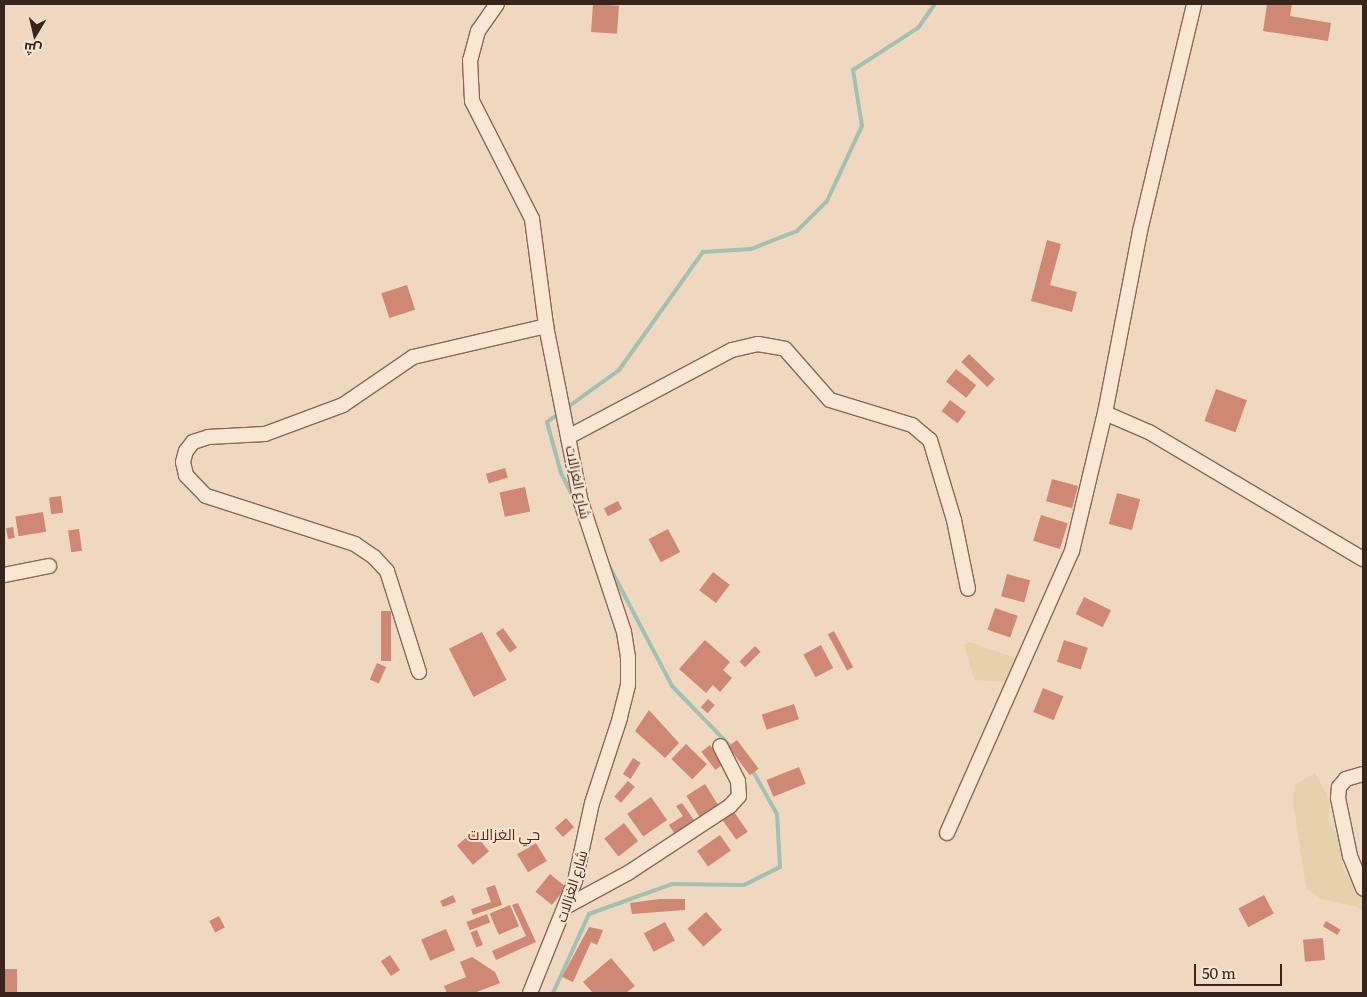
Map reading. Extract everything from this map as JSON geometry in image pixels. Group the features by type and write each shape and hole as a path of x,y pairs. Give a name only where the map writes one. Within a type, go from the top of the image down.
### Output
{"street":[{"name":"شارع الغزالات","path":"497,4 478,31 470,60 472,101 532,219 546,326 570,436 581,502 624,632 628,685 592,803 566,906 530,993"},
{"path":"947,833 1072,551 1105,412 1140,231 1194,4"},
{"path":"419,672 387,571 374,557 355,544 206,496 186,475 183,462 186,451 192,442 208,437 264,434 344,405 413,357 546,326"},
{"path":"570,436 732,350 758,344 785,348 830,400 912,425 930,440 954,520 968,589"},
{"path":"1105,412 1149,432 1363,559"},
{"path":"4,575 49,566"},
{"path":"566,906 628,873 730,806 739,796 738,781 720,746"},
{"path":"1363,774 1346,779 1339,787 1338,798 1350,856 1363,889"}],"shaded area":[{"path":"970,642 1019,659 1008,682 974,680 964,645"},
{"path":"1315,773 1331,802 1328,821 1342,842 1343,869 1363,897 1363,912 1355,906 1321,899 1306,888 1293,801 1295,785"}],"building":[{"path":"593,4 619,6 617,34 591,32"},
{"path":"1267,4 1292,4 1290,16 1331,23 1328,41 1263,31"},
{"path":"1047,240 1061,244 1050,285 1077,292 1072,312 1031,301"},
{"path":"407,285 415,310 389,318 381,293"},
{"path":"969,354 995,379 987,387 961,362"},
{"path":"956,369 976,385 966,398 946,381"},
{"path":"1216,389 1247,400 1235,432 1204,421"},
{"path":"950,400 966,412 958,423 942,411"},
{"path":"505,468 508,478 489,483 486,474"},
{"path":"1052,479 1078,486 1072,508 1046,501"},
{"path":"525,487 530,511 505,517 500,492"},
{"path":"1117,493 1140,499 1132,530 1109,524"},
{"path":"61,496 63,513 51,514 49,497"},
{"path":"618,501 622,509 608,516 604,508"},
{"path":"43,512 46,532 18,536 15,516"},
{"path":"1041,515 1068,523 1060,549 1033,541"},
{"path":"13,527 15,538 8,539 6,528"},
{"path":"79,529 82,551 71,552 68,531"},
{"path":"668,529 680,552 661,562 649,539"},
{"path":"713,572 730,585 716,603 699,590"},
{"path":"1007,574 1030,580 1024,602 1001,596"},
{"path":"1084,597 1111,610 1103,627 1076,614"},
{"path":"995,608 1018,616 1010,638 988,630"},
{"path":"381,611 391,611 391,661 381,661"},
{"path":"503,628 517,647 510,653 496,633"},
{"path":"834,631 853,667 847,670 828,634"},
{"path":"482,632 507,680 474,697 449,649"},
{"path":"705,640 730,662 723,670 732,678 720,692 713,685 706,693 679,669"},
{"path":"1064,640 1088,648 1081,670 1057,662"},
{"path":"821,645 833,668 816,677 803,654"},
{"path":"755,646 761,652 745,667 739,662"},
{"path":"377,663 386,667 379,684 370,679"},
{"path":"1043,688 1063,696 1054,720 1033,712"},
{"path":"708,699 715,705 708,713 701,707"},
{"path":"794,704 799,719 767,730 762,715"},
{"path":"649,710 679,743 665,758 635,731"},
{"path":"737,740 759,769 750,775 728,747"},
{"path":"686,744 707,764 692,779 671,759"},
{"path":"710,745 724,763 715,770 701,752"},
{"path":"633,758 641,763 631,779 623,774"},
{"path":"799,767 806,784 773,797 767,780"},
{"path":"628,781 635,787 621,803 614,797"},
{"path":"705,784 719,806 700,818 686,796"},
{"path":"651,797 667,820 643,837 627,814"},
{"path":"682,803 696,823 676,836 669,825 683,816 676,806"},
{"path":"734,812 748,832 736,840 723,820"},
{"path":"566,818 574,827 563,837 555,828"},
{"path":"624,823 638,841 618,857 604,838"},
{"path":"473,832 489,851 473,865 457,845"},
{"path":"720,835 731,851 708,867 697,851"},
{"path":"536,843 547,861 528,872 517,854"},
{"path":"550,874 566,887 552,905 536,892"},
{"path":"495,885 502,905 473,915 471,909 491,902 486,888"},
{"path":"453,895 456,902 443,907 440,901"},
{"path":"1264,895 1274,914 1248,927 1238,909"},
{"path":"659,899 685,899 685,910 632,914 630,903"},
{"path":"518,903 536,942 496,960 492,951 526,936 512,905"},
{"path":"510,905 519,926 499,935 490,914"},
{"path":"706,912 722,930 703,947 687,929"},
{"path":"487,914 490,922 470,930 466,922"},
{"path":"219,916 225,928 215,933 209,921"},
{"path":"1326,921 1341,930 1337,935 1323,926"},
{"path":"665,922 675,941 654,952 644,933"},
{"path":"589,927 603,930 597,945 591,942 573,982 562,977"},
{"path":"446,929 455,950 430,961 421,940"},
{"path":"477,930 483,945 477,947 471,933"},
{"path":"1323,938 1325,960 1305,962 1303,940"},
{"path":"390,955 400,970 391,976 381,961"},
{"path":"472,957 495,972 500,983 474,993 447,993 444,986 466,977 460,962"},
{"path":"611,958 635,986 626,993 593,993 583,982"},
{"path":"4,969 17,969 17,993 4,993"}],"waterway":[{"path":"565,409 619,370 703,252 751,249 797,231 827,201 862,126 853,70 918,28 935,4"},
{"path":"560,413 547,422 561,473 575,500"},
{"path":"608,564 672,686 733,749"},
{"path":"553,993 589,914 672,884 744,885 780,867 777,814 751,768"}],"district":[{"name":"حي الغزالات","path":"504,834"}]}
